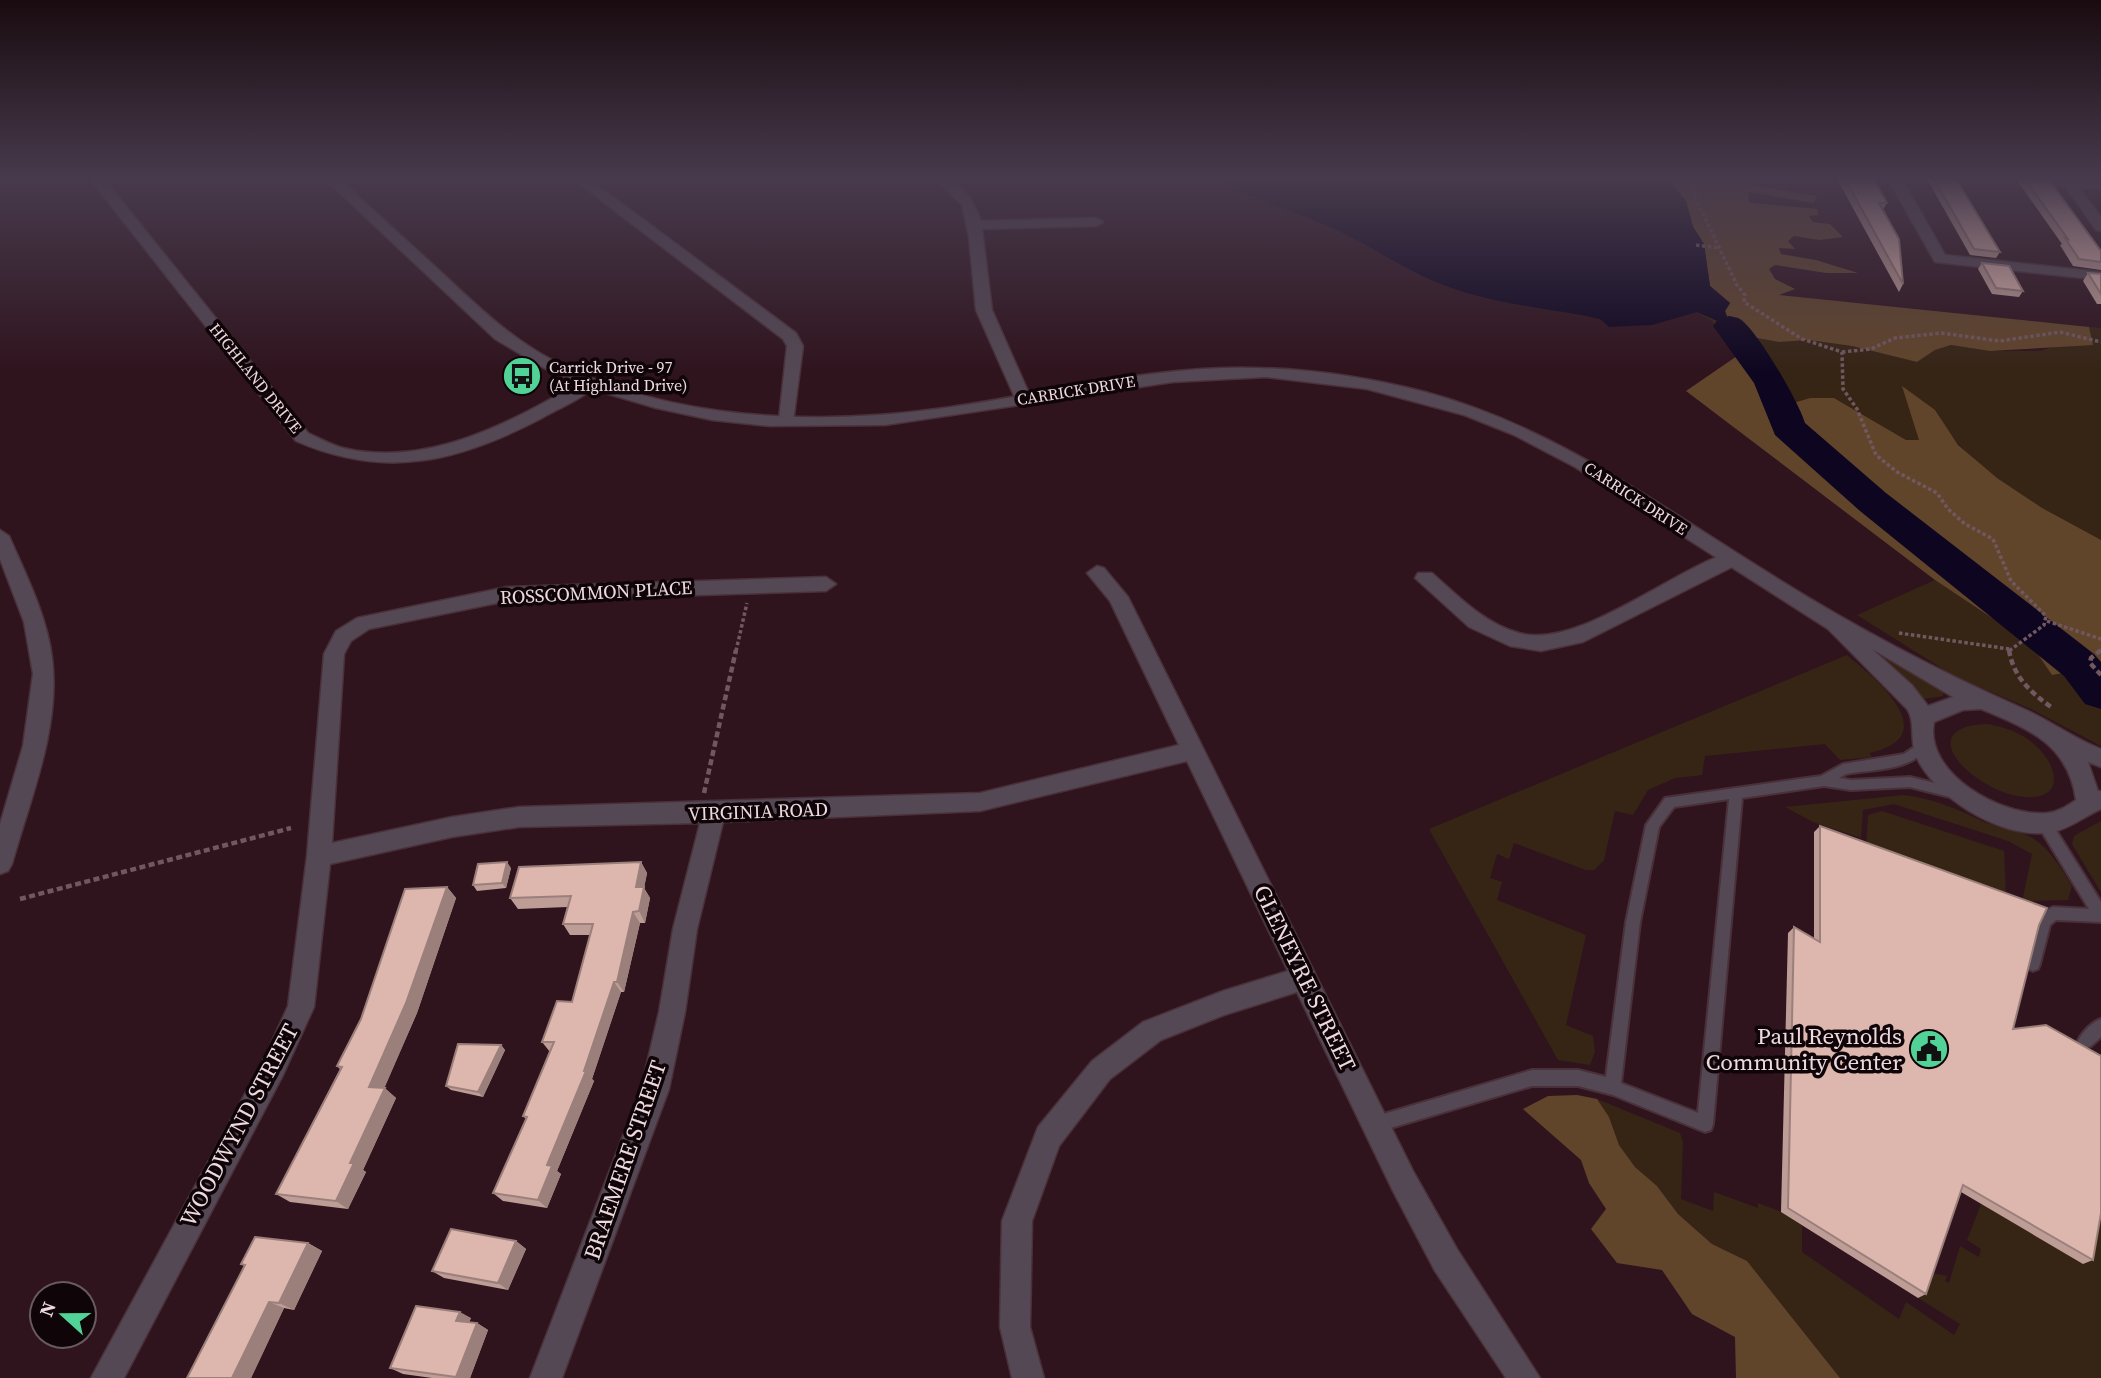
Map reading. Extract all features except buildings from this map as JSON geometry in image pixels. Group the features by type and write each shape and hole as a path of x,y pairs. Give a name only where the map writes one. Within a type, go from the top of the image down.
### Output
{"street":[{"name":"HIGHLAND DRIVE","path":"148,243 302,437 321,448 344,455 377,457 448,450 492,436 589,384"},
{"name":"CARRICK DRIVE","path":"401,243 501,336 529,355 589,384 690,410 787,419 849,420 936,414 1126,381 1225,371 1312,376 1388,388 1476,414 1555,448 1835,624 1864,634 1953,688 2019,715 2059,741 2101,758"},
{"path":"666,243 790,336 795,346 787,419"},
{"path":"977,243 982,302 1023,398"},
{"path":"1931,243 1940,259 2101,276"},
{"path":"0,536 33,626 43,672 36,729 0,864"},
{"path":"1425,578 1476,622 1517,641 1541,643 1576,638 1731,559"},
{"name":"GLENEYRE STREET","path":"1097,573 1118,597 1403,1181 1446,1260 1524,1378"},
{"name":"ROSSCOMMON PLACE","path":"319,856 334,654 342,636 363,623 507,594 826,584"},
{"name":"CARRICK DRIVE","path":"1835,624 1850,643 1897,680 1924,717"},
{"path":"1923,746 1921,732 1924,717 1961,702 1981,701"},
{"name":"CARRICK DRIVE","path":"1923,746 1935,766 1971,800 1994,812 2044,823 2075,816 2094,801 2078,762 2059,741"},
{"name":"VIRGINIA ROAD","path":"319,856 452,827 519,817 709,803 980,802 1019,795 1194,750"},
{"name":"BRAEMERE STREET","path":"546,1378 655,1089 672,1012 709,803"},
{"name":"WOODWYND STREET","path":"107,1378 274,1066 301,1007 319,856"},
{"path":"1028,1378 1014,1327 1017,1221 1048,1137 1101,1070 1152,1031 1223,1003 1304,978"}],"lane":[{"path":"1824,781 1843,769 1907,759 1923,746"},
{"path":"1613,1087 1633,922 1653,825 1670,802 1824,781 1851,785 1910,782 1971,800"},
{"path":"1377,1124 1532,1079 1578,1078 1613,1087 1705,1124 1737,793"},
{"path":"2044,823 2101,916"},
{"path":"2033,964 2044,922 2053,913 2101,916"},
{"path":"2086,1041 2101,1026"}],"path":[{"path":"1718,243 1737,285 1745,295 1744,302 1771,324 1802,342 1842,352 1871,349 1895,338 1941,333 2000,341 2060,332 2101,342"},
{"path":"1696,245 1720,248"},
{"path":"1842,352 1843,389 1857,409 1876,455 1915,484 1937,493 1956,516 1993,539 2011,581 2046,616 2047,621"},
{"path":"709,803 747,602"},
{"path":"2009,649 2047,621"},
{"path":"2047,621 2101,639"},
{"path":"1888,631 2009,649"},
{"path":"2009,649 2014,670 2020,679 2054,710"},
{"path":"2101,650 2091,658 2090,663 2101,675"},
{"path":"20,899 291,828"}],"shaded area":[{"path":"1363,243 1704,243 1710,286 1730,303 1725,311 1729,326 1697,312 1652,325 1609,327 1600,319 1468,293 1420,275"},
{"path":"1790,243 1795,249 1779,248 1781,254 1816,260 1858,273 1826,273 1775,265 1769,269 1775,279 1795,289 1779,295 2089,327 2093,345 1990,351 1951,345 1935,350 1917,362 1852,346 1809,340 1779,342 1735,334 1725,311 1730,303 1710,286 1704,244"},
{"path":"1697,312 1729,326 1736,334 1779,342 1809,340 1852,346 1917,362 1935,350 1951,345 1991,351 2040,351 2090,334 2089,327 2101,328 2101,540 2045,510 1992,474 1956,442 1935,410 1910,404 1920,440 1906,440 1834,398 1810,398 1783,406 1753,357 1737,356 1712,321"},
{"path":"1737,356 1753,357 1783,406 1810,398 1834,398 1906,440 1919,440 1902,386 1935,410 1958,445 1997,478 2042,508 2101,540 2101,666 2052,675 2031,644 1935,580 1686,391"},
{"path":"1935,580 2031,644 2052,674 2095,667 2101,672 2101,746 2031,709 1954,676 1857,615"},
{"path":"1865,644 1943,691 1943,696 1923,699 1912,683"},
{"path":"1847,655 1887,692 1904,721 1902,734 1891,745 1869,753 1872,757 1840,760 1825,744 1705,756 1702,775 1675,778 1648,790 1633,815 1615,811 1604,860 1594,870 1586,870 1514,843 1509,859 1497,854 1490,878 1502,882 1497,900 1586,935 1566,1025 1593,1036 1595,1052 1590,1065 1558,1060 1429,829"},
{"path":"1987,724 2019,734 2043,753 2053,771 2054,780 2047,793 2025,797 2006,793 1988,785 1958,760 1951,748 1952,736 1964,728"},
{"path":"1904,795 1944,805 2032,838 2052,856 2072,886 2068,900 2032,901 2027,909 2021,907 2032,854 2008,841 1894,804 1863,810 1861,838 1813,822 1785,807"},
{"path":"1882,811 2004,851 2006,896 1866,849 1868,815"},
{"path":"2101,821 2101,892 2072,844 2074,836"},
{"path":"1577,1095 1597,1099 1609,1117 1619,1145 1635,1167 1657,1186 1678,1214 1712,1244 1747,1261 1840,1378 1736,1378 1735,1337 1692,1314 1662,1270 1617,1263 1591,1229 1606,1209 1589,1183 1581,1160 1523,1109 1548,1096"},
{"path":"1597,1099 1680,1133 1683,1142 1681,1199 1713,1211 1714,1192 1758,1208 1758,1203 1781,1212 1802,1226 1802,1252 1899,1319 1906,1302 1954,1335 1960,1324 1918,1298 1927,1272 1947,1276 1945,1281 1949,1283 1960,1246 1979,1257 1981,1249 1967,1240 1981,1204 2098,1230 2101,1221 2101,1378 1840,1378 1747,1261 1712,1244 1678,1214 1657,1186 1635,1167 1619,1145 1609,1117"}],"waterway":[{"path":"1729,326 1770,382 1783,406 1788,427 1873,502 2079,665 2101,692"}],"place":[{"name":"Carrick Drive - 97 (At Highland Drive)","path":"522,376"},
{"name":"Paul Reynolds Community Center","path":"1929,1049"}]}
